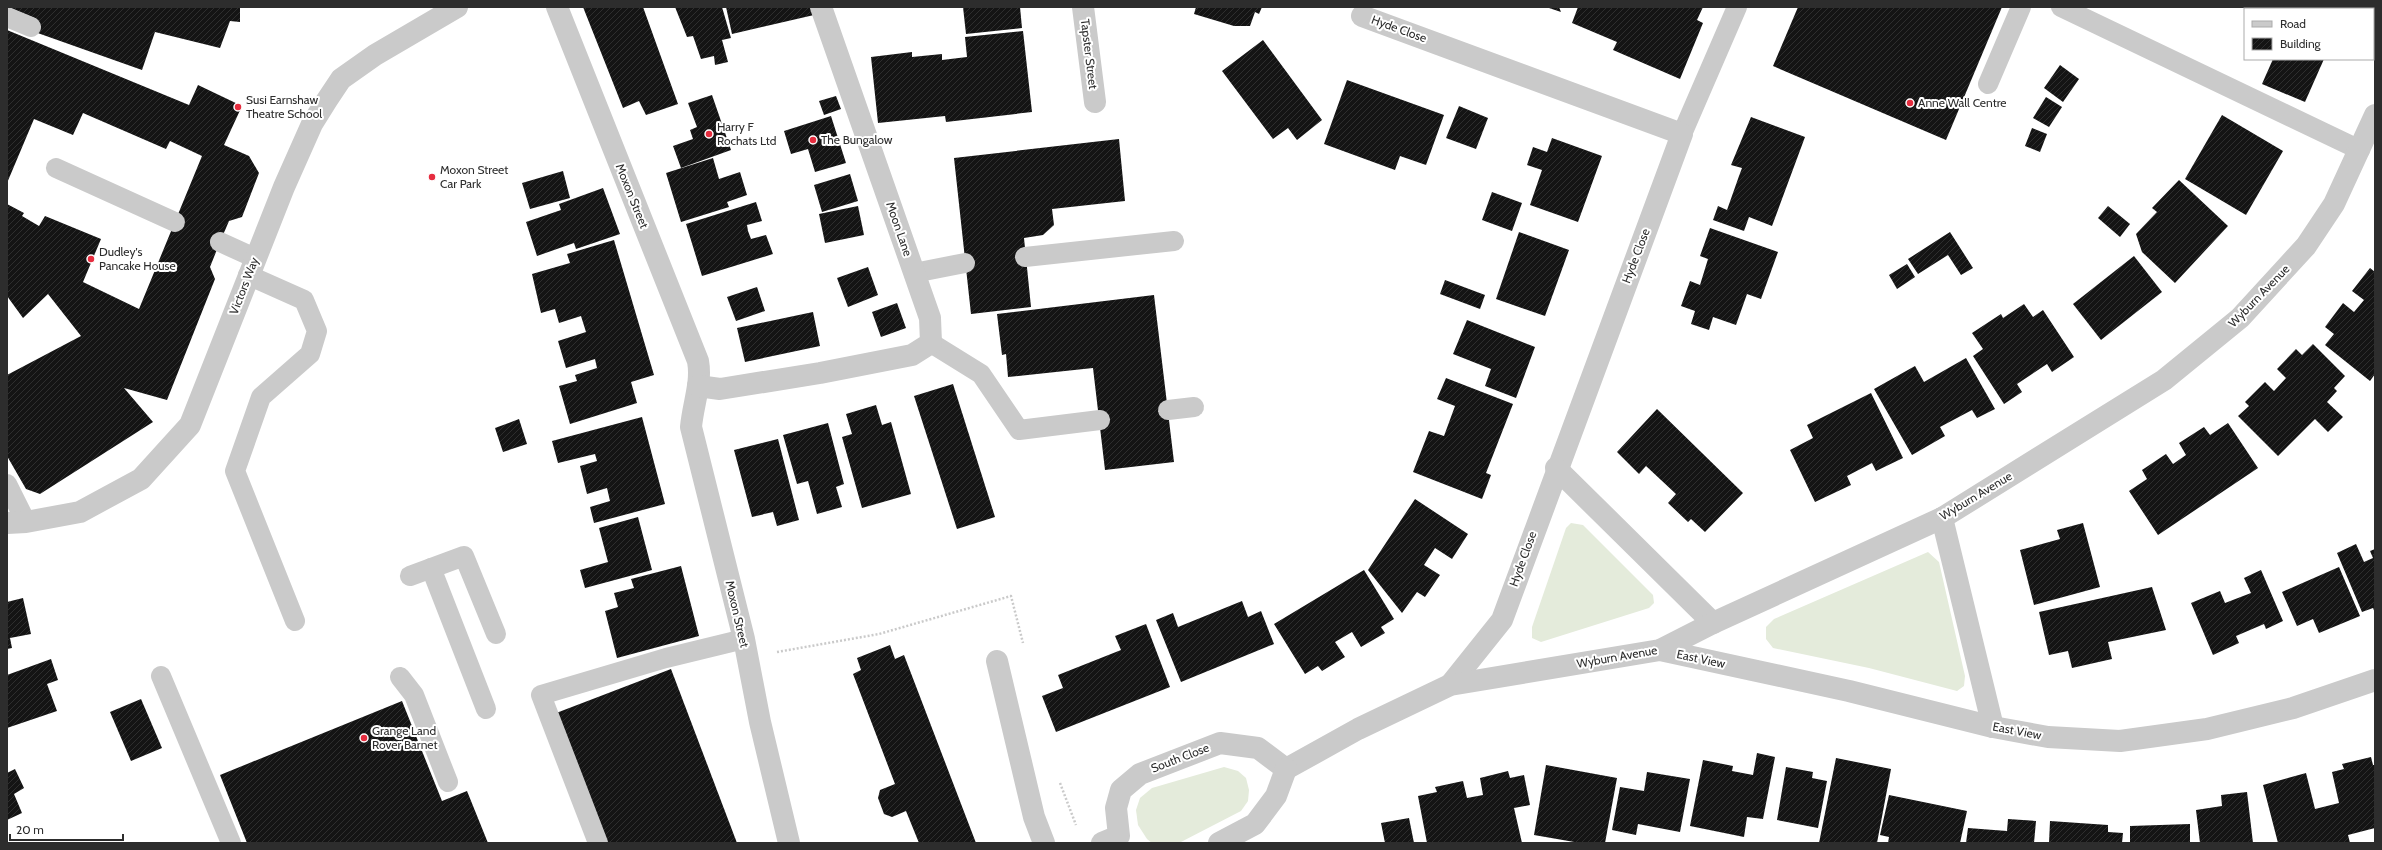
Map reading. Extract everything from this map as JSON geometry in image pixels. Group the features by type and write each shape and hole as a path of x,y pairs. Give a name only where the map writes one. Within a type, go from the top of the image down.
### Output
{"street":[{"name":"Victors Way","path":"17,522 80,512 141,480 190,425 252,266 312,124 341,79 375,55 457,7"},
{"name":"Moxon Street","path":"557,7 698,361 700,374 692,410 691,427 746,649 760,722 789,843"},
{"name":"Moon Lane","path":"821,7 930,318 931,343"},
{"name":"Tapster Street","path":"1084,7 1095,102"},
{"name":"Hyde Close","path":"1362,16 1682,134 1556,468 1502,620 1450,685"},
{"name":"Wyburn Avenue","path":"1450,685 1660,650 1713,623 1942,518 2164,380 2240,318 2306,246 2334,204 2360,150 2375,114"},
{"path":"698,386 720,389 820,374 912,355 931,343"},
{"path":"1556,468 1713,623"},
{"path":"1942,518 1993,727"},
{"name":"East View","path":"1660,650 1849,692 1993,727 2048,737 2120,741 2214,728 2293,708 2375,680"},
{"path":"996,661 1034,817 1044,843"},
{"path":"1218,843 1255,824 1276,796 1286,768 1358,729 1450,685"},
{"name":"South Close","path":"1115,841 1116,808 1121,790 1140,774 1220,743 1258,748 1286,768"}],"lane":[{"path":"1682,134 1737,7"},
{"path":"1988,84 2021,7"},
{"path":"2061,7 2360,150"},
{"path":"7,17 30,27"},
{"path":"56,168 175,222"},
{"path":"1026,257 1174,241"},
{"path":"220,242 252,266 304,300 317,331 310,354 261,397 235,471 295,621"},
{"path":"914,272 965,263"},
{"path":"931,343 981,374 1018,430 1100,420"},
{"path":"1168,410 1194,407"},
{"path":"7,484 17,522"},
{"path":"410,576 464,556 496,634"},
{"path":"430,568 486,709"},
{"path":"598,843 541,695 666,658 746,649"},
{"path":"161,676 231,843"},
{"path":"400,677 414,695 448,782"}],"path":[{"path":"746,649 879,634 1011,596 1024,649"},
{"path":"1058,777 1078,828"}],"green space":[{"path":"1571,523 1583,525 1653,595 1654,603 1649,608 1541,642 1532,638 1532,627 1566,528"},
{"path":"1928,552 1939,562 1965,676 1964,686 1957,691 1869,668 1773,648 1766,639 1766,627 1774,619"},
{"path":"1224,767 1238,771 1246,778 1249,790 1248,801 1241,811 1179,843 1152,843 1147,839 1138,825 1136,810 1140,798 1152,788"}],"building":[{"path":"7,7 240,7 240,22 230,21 220,48 155,32 142,70 32,31 37,19"},
{"path":"583,7 643,7 678,104 646,115 639,101 623,108"},
{"path":"675,7 722,7 731,38 722,40 728,62 715,65 714,56 701,59 693,36 687,37"},
{"path":"726,7 810,7 814,15 732,34"},
{"path":"963,7 1020,7 1022,28 966,34"},
{"path":"1196,7 1262,7 1259,14 1255,12 1250,26 1234,26 1194,14"},
{"path":"1546,7 1559,7 1561,12"},
{"path":"1578,7 1703,7 1697,20 1703,23 1680,79 1613,50 1617,42 1572,23"},
{"name":"Anne Wall Centre","path":"1798,7 2002,7 1946,140 1773,66"},
{"path":"2305,7 2308,8 2274,8"},
{"path":"7,30 189,105 198,85 242,106 224,145 249,156 259,173 242,217 229,221 220,242 210,267 215,279 167,400 124,388 153,422 40,494 26,489 7,456 7,375 81,336 48,294 23,318 7,296 7,204 24,213 22,216 39,226 45,216 101,239 83,282 139,309 202,156 170,141 166,149 83,113 73,135 34,119 7,183"},
{"path":"1023,31 1032,112 946,122 945,116 878,123 871,57 912,52 912,57 942,54 942,60 967,57 965,37"},
{"path":"1263,40 1322,120 1297,140 1288,128 1273,139 1222,71"},
{"path":"2273,60 2324,60 2305,102 2262,84"},
{"path":"2060,65 2079,79 2063,102 2044,88"},
{"path":"1347,80 1444,115 1426,165 1400,156 1395,170 1324,144"},
{"name":"Harry F Rochats Ltd","path":"712,95 731,150 681,168 673,146 693,139 690,130 697,127 688,103"},
{"path":"836,96 841,109 824,115 819,101"},
{"path":"2046,97 2062,107 2049,127 2033,118"},
{"path":"1459,106 1488,118 1476,149 1446,138"},
{"path":"2222,115 2283,151 2246,215 2185,179"},
{"name":"The Bungalow","path":"831,116 846,163 815,172 808,149 791,154 784,131"},
{"path":"1751,117 1805,137 1772,226 1749,217 1744,231 1713,220 1718,206 1727,210 1742,168 1731,165"},
{"path":"2032,128 2047,134 2040,152 2025,146"},
{"path":"1552,138 1602,156 1578,222 1530,205 1542,170 1527,165 1533,147 1547,152"},
{"path":"1119,139 1125,201 1052,209 1054,225 1043,235 1024,238 1031,307 971,314 954,158"},
{"path":"713,158 719,179 740,172 747,195 727,202 729,207 681,222 666,173"},
{"path":"563,171 570,198 530,209 522,183"},
{"path":"850,174 858,201 822,212 814,185"},
{"path":"2179,180 2228,226 2175,283 2142,252 2136,234 2157,212 2152,208"},
{"path":"603,188 620,234 576,249 574,243 537,256 526,222 561,210 559,204"},
{"path":"1492,192 1522,203 1512,231 1482,220"},
{"path":"756,202 762,221 747,225 748,231 751,239 766,235 773,254 702,276 686,224"},
{"path":"858,206 864,235 825,243 819,214"},
{"path":"2108,206 2130,224 2120,237 2098,218"},
{"path":"1710,228 1778,252 1761,299 1747,294 1736,325 1713,317 1709,330 1691,324 1695,311 1681,306 1690,281 1700,285 1708,259 1700,256"},
{"path":"1519,232 1569,250 1545,316 1496,299"},
{"path":"1950,232 1973,268 1961,275 1948,255 1918,274 1908,259"},
{"path":"614,240 654,375 631,382 637,403 570,424 559,386 577,381 575,375 597,368 595,359 566,368 558,341 586,332 581,316 559,323 555,309 541,313 532,274 570,263 567,254"},
{"path":"2134,256 2162,292 2101,340 2073,304"},
{"path":"1907,264 1915,277 1897,289 1889,275"},
{"path":"868,267 878,295 848,307 837,278"},
{"path":"2370,268 2375,272 2375,374 2370,381 2325,345 2334,334 2325,327 2343,303 2354,312 2364,300 2352,291"},
{"path":"1445,280 1485,295 1480,309 1440,294"},
{"path":"757,287 765,311 736,321 727,297"},
{"path":"1154,295 1174,462 1105,470 1093,368 1008,377 1006,354 1002,355 997,314"},
{"path":"897,303 906,328 881,337 872,312"},
{"path":"2024,304 2033,317 2043,310 2074,357 2052,372 2047,364 2017,384 2022,392 2004,404 1973,356 1983,349 1972,333 2001,314 2003,318"},
{"path":"813,312 820,346 745,362 737,328"},
{"path":"1467,320 1535,347 1516,398 1485,386 1491,369 1453,354"},
{"path":"2313,344 2345,376 2334,388 2337,391 2327,402 2343,417 2328,432 2315,419 2278,456 2238,416 2249,406 2245,402 2265,382 2274,391 2286,378 2277,369 2296,349 2302,355"},
{"path":"1966,358 1995,409 1977,418 1972,410 1940,427 1945,436 1912,455 1874,389 1915,366 1924,382"},
{"path":"1446,378 1513,404 1486,473 1491,475 1482,499 1413,472 1429,431 1444,436 1455,406 1437,399"},
{"path":"953,384 995,517 957,529 914,396"},
{"path":"1871,393 1903,458 1876,471 1872,463 1847,476 1851,485 1815,502 1790,450 1813,438 1807,425"},
{"path":"876,405 882,425 891,422 911,494 862,508 842,437 852,434 846,414"},
{"path":"1657,409 1743,493 1705,532 1691,519 1688,522 1668,503 1676,494 1646,466 1639,474 1617,452"},
{"path":"642,417 665,504 594,523 590,507 610,501 607,488 587,494 580,466 597,461 595,454 558,463 552,441"},
{"path":"519,419 527,444 503,452 495,428"},
{"path":"828,423 844,484 836,487 842,507 817,514 808,481 797,484 783,435"},
{"path":"2228,423 2258,468 2158,535 2129,491 2147,479 2142,470 2166,454 2173,464 2186,455 2179,443 2204,427 2210,435"},
{"path":"778,439 799,520 777,526 773,512 752,517 734,450"},
{"path":"1415,499 1468,534 1452,559 1435,548 1424,565 1440,575 1425,597 1417,592 1402,613 1368,570"},
{"path":"638,517 652,570 585,588 580,570 608,562 599,528"},
{"path":"2083,523 2100,587 2034,605 2020,550 2060,539 2057,530"},
{"path":"2356,544 2364,562 2373,558 2370,551 2375,549 2375,613 2373,608 2362,612 2337,553"},
{"path":"681,566 699,636 617,658 605,611 618,607 614,593 634,588 631,579"},
{"path":"2339,567 2360,616 2319,633 2313,619 2297,626 2282,592"},
{"path":"1364,570 1394,619 1381,627 1385,633 1361,647 1352,632 1335,642 1345,657 1322,671 1318,666 1305,674 1274,624"},
{"path":"2261,570 2283,621 2266,629 2264,624 2236,636 2239,643 2213,655 2191,603 2220,591 2225,603 2251,593 2244,578"},
{"path":"2152,587 2166,630 2108,642 2112,659 2072,668 2068,651 2049,655 2039,612"},
{"path":"23,598 31,634 10,638 12,648 7,649 7,602"},
{"path":"1242,601 1248,617 1261,611 1274,644 1181,682 1156,620 1173,613 1178,627"},
{"path":"1146,624 1170,687 1056,732 1042,696 1063,688 1058,675 1121,650 1115,636"},
{"path":"890,645 895,659 904,655 976,843 919,843 906,811 892,817 884,814 878,798 880,790 895,784 853,674 861,670 857,658"},
{"path":"51,659 58,680 47,684 57,711 7,728 7,675"},
{"path":"671,669 737,843 601,843 551,715"},
{"path":"141,699 162,748 131,761 110,712"},
{"name":"Grange Land Rover Barnet","path":"402,701 442,801 467,791 488,843 247,843 220,775"},
{"path":"1757,753 1775,757 1763,819 1747,817 1744,837 1690,826 1703,760 1733,766 1732,771 1753,775"},
{"path":"2371,757 2373,765 2375,765 2375,828 2348,835 2350,843 2278,843 2263,785 2306,773 2315,809 2339,803 2332,772 2344,769 2342,764"},
{"path":"1836,758 1891,769 1877,843 1819,843"},
{"path":"1546,765 1617,778 1605,843 1580,843 1534,835"},
{"path":"1786,767 1813,772 1812,778 1827,781 1818,828 1777,820"},
{"path":"15,769 24,788 14,794 22,813 7,820 7,773"},
{"path":"1508,771 1510,778 1524,775 1530,805 1514,808 1522,843 1427,843 1418,796 1437,792 1435,787 1463,781 1467,798 1483,795 1480,778"},
{"path":"1647,772 1690,779 1680,832 1638,824 1636,835 1612,830 1620,787 1644,791"},
{"path":"2247,792 2253,843 2200,843 2196,810 2222,806 2221,795"},
{"path":"1889,795 1967,811 1960,843 1888,843 1889,837 1880,835"},
{"path":"1409,818 1414,843 1385,843 1381,823"},
{"path":"2008,819 2036,821 2034,843 1966,843 1968,828 2007,831"},
{"path":"2050,821 2108,825 2108,832 2123,833 2122,843 2049,843"},
{"path":"2190,824 2190,843 2130,843 2130,826"}],"place":[{"name":"Anne Wall Centre","path":"1910,103"},
{"name":"Susi Earnshaw Theatre School","path":"238,107"},
{"name":"Harry F Rochats Ltd","path":"709,134"},
{"name":"The Bungalow","path":"813,140"},
{"name":"Moxon Street Car Park","path":"432,177"},
{"name":"Dudley's Pancake House","path":"91,259"},
{"name":"Grange Land Rover Barnet","path":"364,738"}]}
